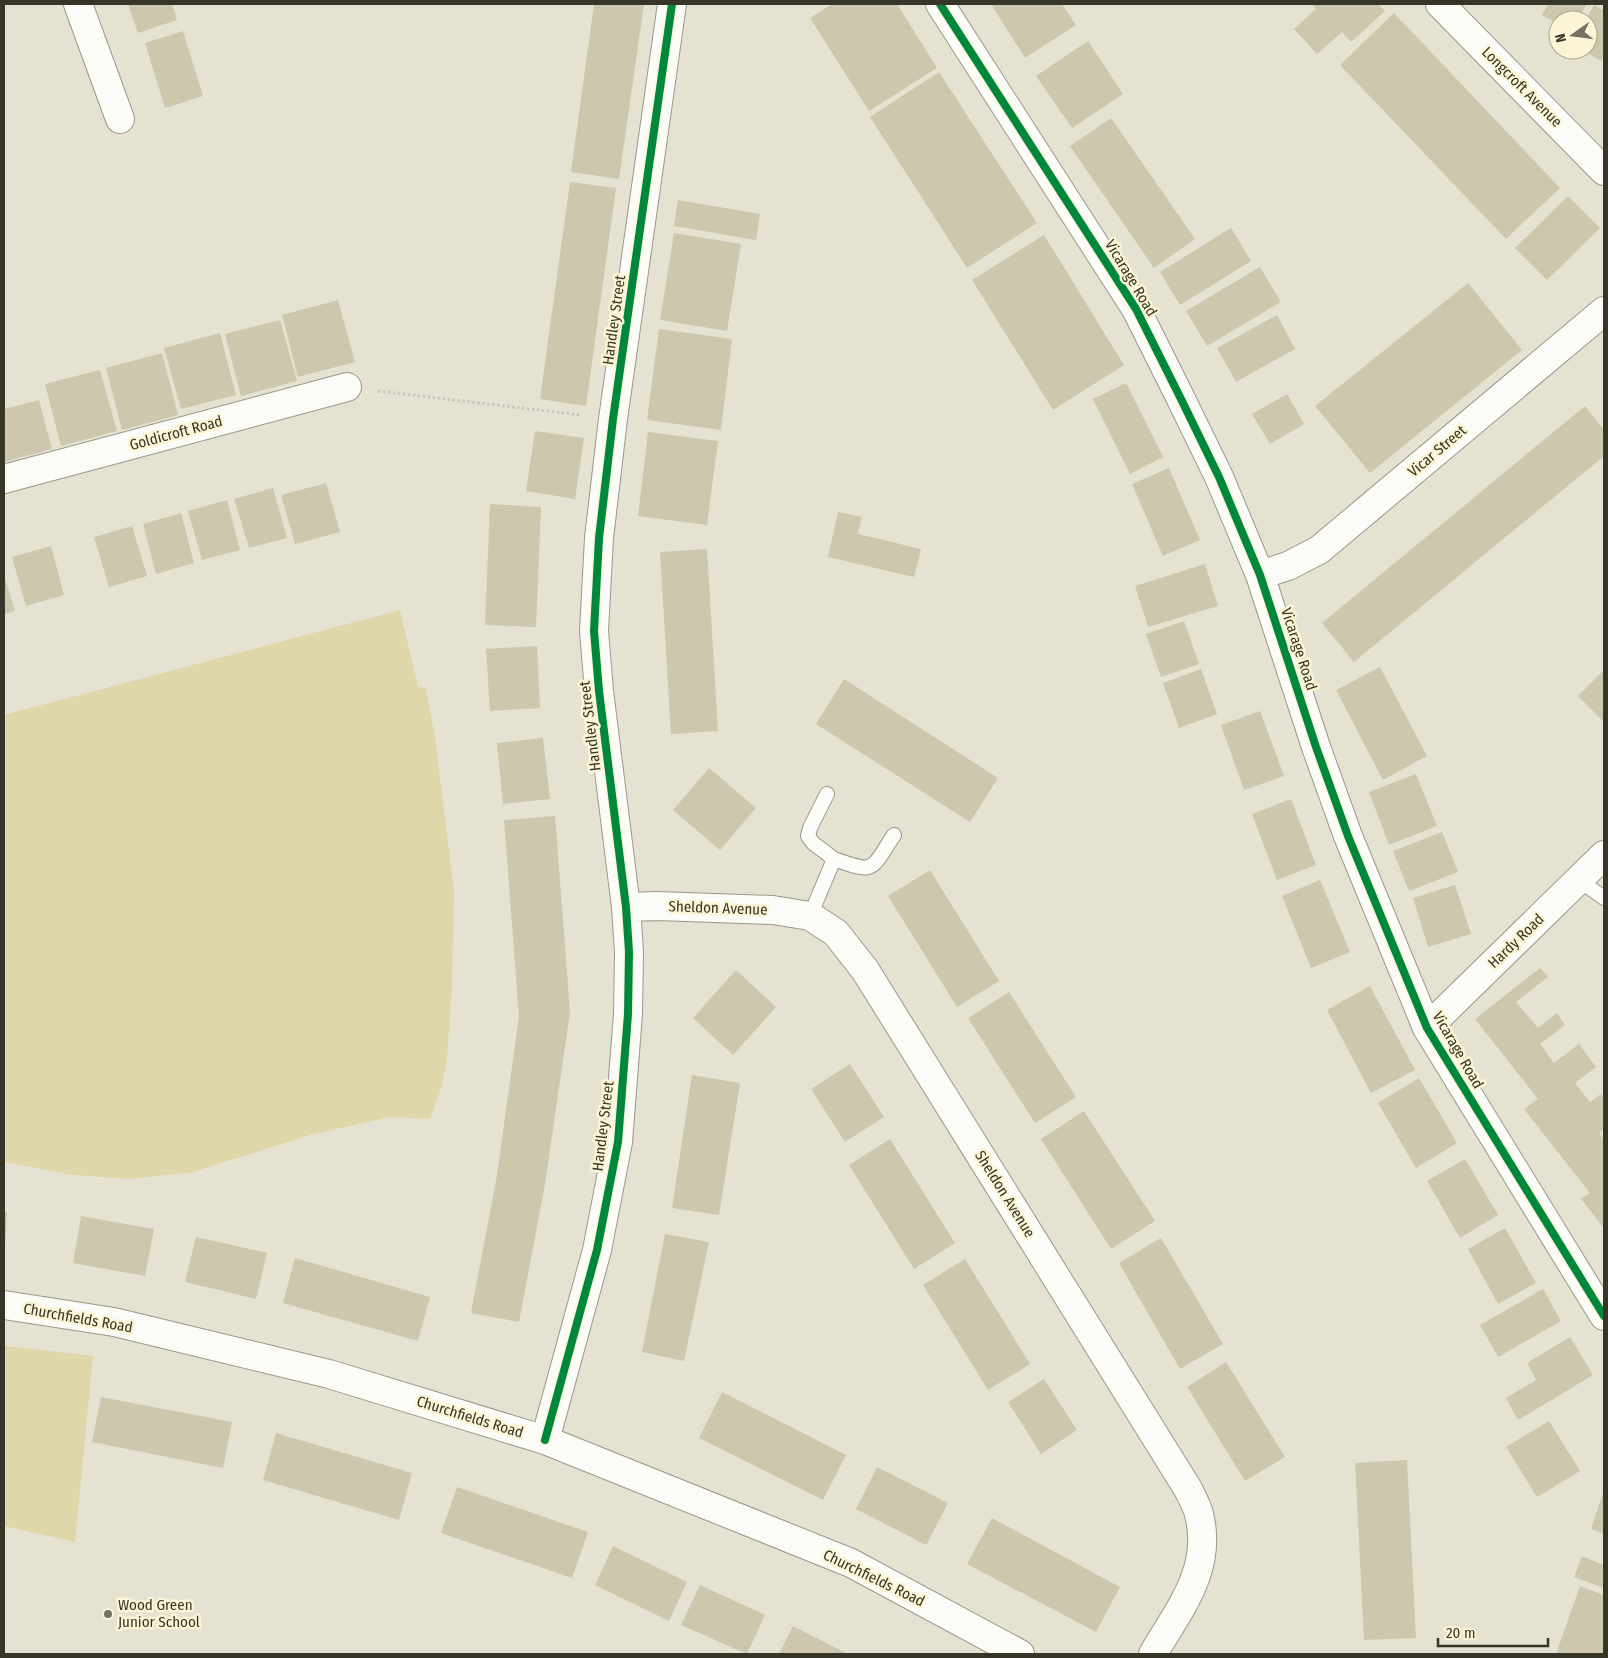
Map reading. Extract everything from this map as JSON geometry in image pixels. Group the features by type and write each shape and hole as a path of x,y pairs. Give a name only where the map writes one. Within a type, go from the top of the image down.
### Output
{"street":[{"path":"78,4 120,120"},
{"name":"Handley Street","path":"545,1440 597,1250 618,1142 628,1014 629,952 626,907 599,691 594,631 599,538 613,419 672,4"},
{"name":"Vicarage Road","path":"940,4 1136,310 1219,477 1260,575 1316,747 1348,836 1427,1028 1604,1316"},
{"name":"Longcroft Avenue","path":"1440,4 1604,171"},
{"name":"Vicar Street","path":"1260,575 1288,566 1319,550 1604,311"},
{"name":"Goldicroft Road","path":"4,479 348,387"},
{"name":"Hardy Road","path":"1427,1028 1604,855"},
{"name":"Sheldon Avenue","path":"626,907 657,906 774,910 810,916 836,933 865,970 1188,1489 1199,1513 1203,1538 1201,1564 1192,1588 1153,1654"},
{"name":"Churchfields Road","path":"4,1305 114,1322 329,1374 545,1440 851,1564 1020,1654"}],"lane":[{"path":"827,794 808,836 813,843 834,859 859,868 874,866 894,835"},
{"path":"810,916 834,859"},
{"path":"1579,880 1604,898"}],"path":[{"path":"348,387 613,419"}],"shaded area":[{"path":"400,610 418,687 426,688 435,737 454,892 452,985 447,1059 441,1089 430,1119 390,1117 310,1135 193,1172 130,1179 74,1175 4,1162 4,715"},
{"path":"4,1346 93,1356 75,1542 4,1526"}],"building":[{"path":"128,4 172,4 177,20 138,33"},
{"path":"594,4 644,4 619,179 571,172"},
{"path":"832,4 897,4 937,68 869,111 810,18"},
{"path":"991,4 1062,4 1076,25 1025,58"},
{"path":"1311,4 1378,4 1385,11 1351,42 1342,32 1317,54 1294,29 1316,9"},
{"path":"1548,4 1587,4 1583,10 1548,10 1548,18 1542,15"},
{"path":"1594,5 1604,11 1604,55 1601,61 1598,59 1598,10 1591,10"},
{"path":"1394,13 1560,188 1506,239 1340,65"},
{"path":"183,31 203,96 165,108 145,43"},
{"path":"1088,41 1123,94 1072,128 1036,76"},
{"path":"939,72 1037,223 967,268 870,117"},
{"path":"1111,118 1195,239 1154,268 1070,146"},
{"path":"570,182 616,188 586,406 540,399"},
{"path":"1568,196 1600,228 1547,280 1515,248"},
{"path":"678,200 760,214 756,240 674,226"},
{"path":"1231,228 1251,261 1180,305 1160,272"},
{"path":"674,233 741,244 727,331 660,320"},
{"path":"1044,235 1124,365 1053,410 972,280"},
{"path":"1260,267 1281,302 1207,346 1186,311"},
{"path":"1468,283 1522,350 1370,473 1315,406"},
{"path":"338,300 355,362 298,377 282,315"},
{"path":"1277,315 1295,349 1236,382 1217,348"},
{"path":"280,320 297,381 241,396 225,334"},
{"path":"659,329 732,339 721,430 647,420"},
{"path":"220,333 236,395 181,409 164,348"},
{"path":"162,353 178,415 122,430 106,368"},
{"path":"100,370 117,431 61,446 45,384"},
{"path":"1126,383 1163,457 1130,474 1093,399"},
{"path":"1287,394 1304,424 1270,444 1252,414"},
{"path":"39,400 52,449 4,462 4,409"},
{"path":"1585,406 1604,430 1604,456 1354,662 1322,623"},
{"path":"535,431 584,438 575,499 526,491"},
{"path":"648,432 718,441 707,525 638,516"},
{"path":"1169,468 1200,540 1163,556 1132,484"},
{"path":"326,483 340,532 295,544 281,495"},
{"path":"273,488 287,538 249,548 234,499"},
{"path":"227,500 240,550 202,560 188,511"},
{"path":"490,504 541,507 536,627 485,625"},
{"path":"838,512 862,517 858,534 921,549 914,577 828,557"},
{"path":"181,513 194,563 156,574 143,524"},
{"path":"132,526 147,576 109,587 94,537"},
{"path":"51,546 64,595 26,606 12,557"},
{"path":"707,549 718,731 671,734 660,552"},
{"path":"1205,564 1218,606 1148,627 1135,586"},
{"path":"4,575 15,611 4,614"},
{"path":"1184,621 1199,664 1161,677 1146,634"},
{"path":"537,646 540,708 490,711 486,649"},
{"path":"1380,667 1427,756 1383,780 1336,690"},
{"path":"1201,669 1217,714 1179,728 1163,683"},
{"path":"1604,670 1604,722 1578,696"},
{"path":"844,679 998,778 970,822 816,724"},
{"path":"1260,711 1284,776 1244,790 1221,725"},
{"path":"543,738 550,799 503,804 497,743"},
{"path":"709,768 756,808 720,850 673,810"},
{"path":"1416,774 1437,826 1389,845 1369,792"},
{"path":"1291,799 1316,865 1277,880 1252,814"},
{"path":"555,816 570,1012 545,1184 519,1322 471,1313 497,1175 519,1016 504,820"},
{"path":"1442,832 1458,872 1409,891 1393,851"},
{"path":"930,870 999,981 957,1007 888,896"},
{"path":"1320,880 1350,952 1311,968 1282,896"},
{"path":"1455,885 1471,934 1428,947 1413,898"},
{"path":"1540,968 1548,977 1516,1002 1538,1028 1557,1013 1565,1025 1540,1044 1554,1063 1579,1044 1596,1067 1575,1083 1590,1102 1601,1094 1604,1098 1604,1129 1599,1133 1604,1140 1604,1228 1581,1199 1590,1193 1524,1109 1538,1099 1475,1019"},
{"path":"736,970 776,1007 733,1055 693,1018"},
{"path":"1370,986 1415,1070 1371,1093 1327,1010"},
{"path":"1009,992 1076,1097 1035,1123 968,1018"},
{"path":"850,1064 884,1117 845,1142 811,1089"},
{"path":"692,1075 740,1083 719,1215 672,1208"},
{"path":"1419,1078 1457,1143 1416,1168 1378,1103"},
{"path":"1084,1111 1155,1221 1111,1249 1041,1139"},
{"path":"890,1139 955,1243 914,1269 849,1165"},
{"path":"1465,1159 1498,1215 1460,1238 1427,1181"},
{"path":"4,1212 7,1212 5,1246 4,1246"},
{"path":"81,1216 154,1229 145,1276 73,1263"},
{"path":"1505,1228 1536,1283 1498,1304 1468,1249"},
{"path":"665,1234 709,1242 684,1361 642,1352"},
{"path":"196,1237 267,1253 256,1299 185,1282"},
{"path":"1161,1238 1223,1344 1180,1369 1119,1263"},
{"path":"295,1258 430,1297 418,1341 283,1303"},
{"path":"965,1259 1030,1364 988,1390 923,1285"},
{"path":"1543,1289 1561,1321 1498,1357 1480,1325"},
{"path":"1570,1337 1593,1375 1518,1420 1506,1398 1536,1380 1527,1363"},
{"path":"1226,1362 1285,1457 1245,1481 1187,1387"},
{"path":"1044,1379 1077,1430 1041,1454 1008,1402"},
{"path":"722,1392 846,1455 823,1500 699,1438"},
{"path":"101,1397 232,1422 223,1468 92,1442"},
{"path":"1549,1421 1580,1471 1537,1497 1506,1447"},
{"path":"276,1433 412,1473 399,1520 263,1480"},
{"path":"1407,1460 1416,1638 1364,1640 1355,1463"},
{"path":"877,1467 948,1503 926,1545 856,1509"},
{"path":"457,1487 588,1532 572,1578 441,1533"},
{"path":"1604,1490 1604,1534 1591,1529"},
{"path":"992,1518 1120,1587 1096,1632 967,1564"},
{"path":"613,1546 687,1582 669,1621 595,1585"},
{"path":"1582,1556 1604,1565 1604,1588 1574,1577"},
{"path":"700,1585 765,1615 747,1654 681,1625"},
{"path":"1580,1586 1604,1595 1604,1649 1602,1654 1556,1654"},
{"path":"793,1626 848,1654 779,1654"}],"cycle path":[{"path":"545,1440 597,1250 618,1142 628,1014 629,952 626,907 599,691 594,631 599,538 613,419 672,4"},
{"path":"940,4 1136,309 1219,477 1260,575 1316,747 1348,836 1427,1028 1604,1316"}],"place":[{"name":"Wood Green Junior School","path":"108,1614"}]}
